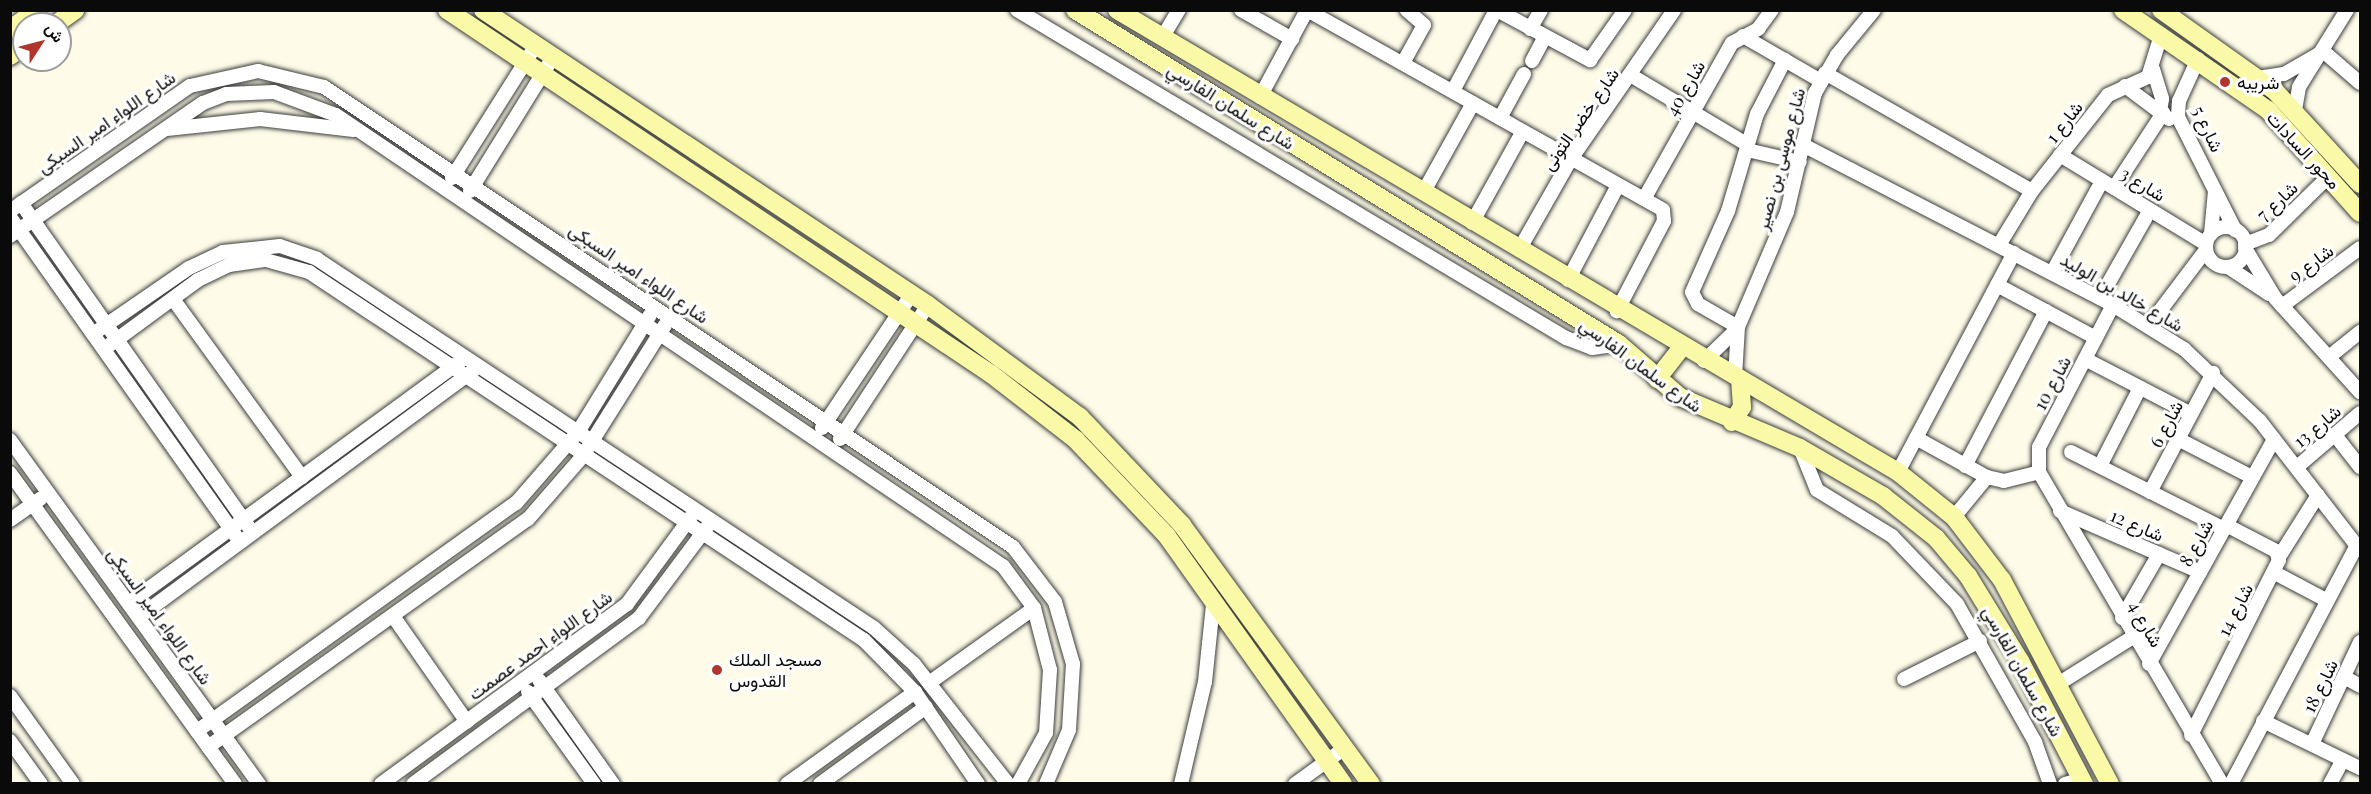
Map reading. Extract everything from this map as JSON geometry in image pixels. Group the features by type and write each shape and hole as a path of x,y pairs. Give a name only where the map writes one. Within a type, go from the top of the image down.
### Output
{"street":[{"path":"10,29 37,10"},
{"path":"447,10 915,324 1076,440 1167,536 1340,782 1359,767"},
{"path":"483,10 928,305 1038,383 1119,454 1182,525 1371,783"},
{"path":"1017,10 1566,338 1592,348 1619,344"},
{"name":"شارع سلمان الفارسي","path":"1075,10 1619,344 1657,380 1732,422 1800,448 1883,496 1936,538 1996,617 2077,782"},
{"name":"شارع سلمان الفارسي","path":"1117,10 1681,348 1898,472 1953,517 2002,580 2110,783"},
{"path":"1162,38 1179,10"},
{"path":"1241,10 1292,39"},
{"path":"1260,97 1307,10 1644,199 1665,217 1617,310"},
{"path":"1453,91 1497,10 1545,37 1595,59 1625,10"},
{"path":"1530,29 1541,10"},
{"name":"شارع خضر التونى","path":"1519,250 1571,159 1632,76 1674,10"},
{"name":"شارع 40","path":"1644,199 1732,43 1758,29 1772,10"},
{"name":"شارع موسى بن نصير","path":"1704,361 1738,327 1781,229 1823,77 1874,10"},
{"name":"محور السادات","path":"2123,10 2268,110 2361,213"},
{"path":"2295,110 2299,87 2324,51 2347,10"},
{"path":"1403,63 1424,29 1412,12"},
{"name":"محور السادات","path":"2171,13 2258,78 2295,110 2361,184"},
{"path":"2161,35 2153,69 2162,108"},
{"path":"1743,36 2032,191"},
{"path":"1532,61 1545,37"},
{"path":"445,188 536,45"},
{"path":"2258,78 2283,74 2324,51"},
{"path":"2324,51 2361,83"},
{"path":"464,201 553,57"},
{"path":"1738,327 1698,304 1692,292 1728,211 1764,95 1785,60"},
{"name":"شارع 5","path":"2198,60 2178,109 2190,140 2214,180 2235,230"},
{"name":"شارع 1","path":"1999,245 2032,191 2108,95 2141,81 2153,69"},
{"name":"شارع اللواء امير السبكى","path":"16,207 171,97 234,72 281,73 324,87 655,305 1013,547 1055,602 1070,642 1075,686 1069,730 1046,783"},
{"path":"1500,118 1524,74"},
{"path":"1632,76 1748,147 1800,162"},
{"path":"2052,273 2108,184 2162,108 2189,79"},
{"path":"2125,86 2162,108 2190,140"},
{"name":"شارع اللواء امير السبكى","path":"15,232 203,103 250,91 298,98 358,131 445,188 983,548 1034,608 1048,659 1050,712 1040,749 1018,783"},
{"path":"1423,193 1473,103"},
{"path":"162,129 260,119 358,131"},
{"path":"1472,223 1523,131"},
{"name":"شارع خالد بن الوليد","path":"1803,145 2150,324 2213,373 2274,439 2359,548"},
{"name":"شارع 3","path":"2060,155 2208,243"},
{"name":"شارع 7","path":"2245,246 2269,235 2329,176"},
{"name":"شارع 5","path":"2208,243 2214,180"},
{"path":"1568,280 1617,185"},
{"path":"16,207 33,220 253,532"},
{"path":"2100,298 2150,210"},
{"path":"10,217 15,232 104,349 240,542"},
{"path":"2150,324 2208,243 2235,230 2279,302 2361,392"},
{"path":"2208,243 2212,262 2228,267 2279,302"},
{"path":"93,334 206,258 242,247 280,246 317,259 460,362 467,375 582,457 864,640 915,692 978,783"},
{"path":"2228,267 2238,262 2245,246"},
{"name":"شارع 9","path":"2279,302 2361,248"},
{"path":"1898,472 2014,253"},
{"path":"104,349 173,299 229,265 288,263 460,362 479,366 874,627 929,683 1008,783"},
{"path":"1997,285 2096,338"},
{"path":"816,437 911,295"},
{"path":"173,299 302,477"},
{"path":"197,731 486,527 534,486 578,432 655,305"},
{"path":"834,448 928,305"},
{"name":"شارع 10","path":"2041,477 2039,447 2114,305"},
{"path":"1965,466 2046,311"},
{"path":"208,747 528,519 582,457 671,316"},
{"name":"شارع موسى بن نصير","path":"1738,327 1738,379"},
{"path":"2329,357 2361,332"},
{"path":"1657,380 1681,348"},
{"path":"2085,359 2191,414"},
{"path":"129,603 460,362"},
{"path":"139,617 479,366"},
{"name":"شارع 6","path":"2150,492 2213,373"},
{"path":"1732,422 1743,398 1738,379"},
{"path":"2100,466 2140,388"},
{"name":"شارع 13","path":"2297,467 2361,413"},
{"path":"2335,435 2361,467"},
{"path":"1916,438 1987,477 2013,480 2041,477"},
{"path":"2178,439 2252,477"},
{"name":"شارع 8","path":"2149,664 2274,439"},
{"name":"شارع اللواء امير السبكى","path":"10,440 259,783"},
{"path":"1800,448 1817,490 1901,544 1957,604 1980,641 2035,742 2050,783"},
{"path":"2071,452 2279,556"},
{"name":"شارع اللواء امير السبكى","path":"10,473 15,488 33,504 235,783"},
{"path":"15,488 35,474"},
{"path":"1953,517 1987,477"},
{"name":"شارع 4","path":"2041,477 2133,637 2222,783"},
{"path":"10,520 49,493"},
{"name":"شارع 14","path":"2191,735 2275,573 2279,556 2318,495"},
{"name":"شارع اللواء احمد عصمت","path":"381,783 535,674 627,604 696,511"},
{"name":"شارع 12","path":"2060,512 2200,572"},
{"name":"شارع اللواء احمد عصمت","path":"416,782 433,778 532,697 639,618 711,521"},
{"path":"2231,783 2326,600 2359,548"},
{"path":"2122,618 2159,554"},
{"path":"2275,573 2326,600"},
{"path":"1181,783 1205,682 1213,604"},
{"path":"929,683 1034,608"},
{"path":"393,616 466,722"},
{"path":"2058,684 2133,637"},
{"path":"1904,679 1980,641"},
{"name":"شارع 18","path":"2312,744 2361,642"},
{"path":"535,674 613,783"},
{"path":"2344,677 2361,686"},
{"path":"522,682 594,783"},
{"path":"787,783 915,692"},
{"path":"10,696 73,783"},
{"path":"820,783 926,707"},
{"path":"2263,721 2361,768"},
{"path":"10,741 41,783"},
{"path":"1295,783 1345,748"},
{"path":"418,757 433,778"},
{"path":"2330,783 2343,760"},
{"path":"406,765 416,782"}],"place":[{"name":"شريبه","path":"2225,82"},
{"name":"مسجد الملك القدوس","path":"717,670"}]}
